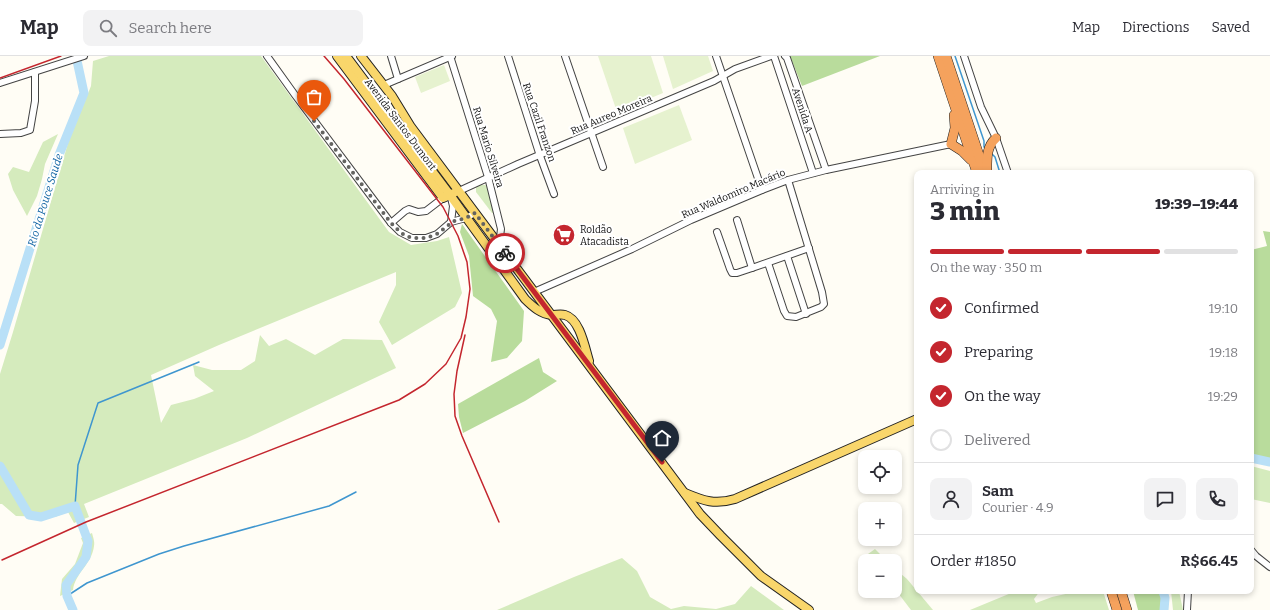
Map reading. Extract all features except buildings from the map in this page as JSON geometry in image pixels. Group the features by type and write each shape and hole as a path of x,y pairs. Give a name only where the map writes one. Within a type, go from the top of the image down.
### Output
{"highway":[{"path":"938,56 976,170"},
{"path":"946,56 985,170"},
{"path":"953,103 955,128 951,144 962,151 973,162"},
{"path":"986,170 988,150 996,138"},
{"path":"1112,594 1117,610"},
{"path":"1122,594 1127,610"}],"main road":[{"name":"Avenida Santos Dumont","path":"337,56 447,197"},
{"name":"Avenida Santos Dumont","path":"346,56 447,197"},
{"name":"Avenida Santos Dumont","path":"361,56 384,85 411,127 700,514 762,576 809,610"},
{"path":"459,191 447,197 466,218 525,300 536,310 551,315 563,314 572,320 582,336 590,366"},
{"path":"684,493 707,502 722,502 735,499 914,420"}],"street":[{"path":"0,83 83,56"},
{"path":"267,56 295,96 391,223 400,232 412,238 431,236 437,234 451,222 466,218 475,213"},
{"path":"391,56 398,79"},
{"path":"384,85 450,56"},
{"name":"Rua Mario Silveira","path":"450,56 488,177 501,229 499,245"},
{"name":"Rua Cazil Franzon","path":"508,56 540,156 554,194"},
{"path":"565,56 603,167"},
{"path":"716,56 725,86 762,190"},
{"name":"Rua Aureo Moreira","path":"459,191 488,177 592,134 722,77 735,69 775,56"},
{"name":"Avenida A","path":"775,56 813,173"},
{"name":"Avenida A","path":"785,56 787,58 826,170"},
{"path":"964,56 981,107 996,138 1007,170"},
{"path":"0,134 22,133 30,130 35,101 35,72"},
{"path":"790,103 801,98"},
{"path":"799,131 811,127"},
{"name":"Rua Waldomiro Macário","path":"534,292 632,249 691,220 788,180 826,170 951,144"},
{"path":"768,263 787,316 796,317 806,314 824,304 822,292 788,180"},
{"path":"391,223 405,211 410,209 418,212 426,211 447,197 452,206 451,222"},
{"path":"737,220 752,268"},
{"path":"717,232 732,273 737,273 768,263 809,248"},
{"path":"787,256 806,314"},
{"path":"1254,554 1270,567"},
{"path":"1187,610 1188,594"}],"green space":[{"path":"109,56 261,56 389,232 411,245 437,241 449,237 462,293 455,307 392,345 379,322 396,285 396,272 219,345 151,375 161,423 171,405 194,399 214,391 195,376 193,365 212,370 241,370 255,361 260,335 269,346 286,339 315,355 343,339 382,340 396,368 247,438 84,504 89,517 74,523 68,512 55,517 16,516 0,504 0,374 68,143 91,86 93,61"},
{"path":"598,56 651,56 663,93 617,112"},
{"path":"663,56 708,56 713,71 673,89"},
{"path":"790,56 880,56 802,86"},
{"path":"444,65 450,81 421,93 415,77"},
{"path":"679,105 692,140 635,164 623,128"},
{"path":"58,134 45,164 37,196 27,216 13,190 8,174 13,167 29,172 43,142"},
{"path":"480,185 488,186 495,213 492,213 476,192 476,187"},
{"path":"462,224 524,311 522,341 507,358 491,362 497,321 491,309 473,296 469,256 460,232"},
{"path":"1263,231 1270,232 1270,461 1254,455 1254,249 1267,246"},
{"path":"539,358 543,372 557,381 525,401 463,433 459,417 458,404"},
{"path":"1254,467 1270,471 1270,503 1254,500"},
{"path":"92,533 94,544 93,552 90,558 77,578 73,590 60,596 62,579 75,564 83,543 81,538"},
{"path":"875,549 880,554 868,554"},
{"path":"622,558 637,571 650,597 671,609 684,606 716,609 735,604 751,586 784,610 497,610"},
{"path":"902,575 914,587 914,594 920,594 933,610 911,610 902,598"},
{"path":"1009,594 1038,594 1034,599 1036,603 1066,594 1104,594 1109,610 970,610"},
{"path":"1134,594 1160,594 1162,610 1138,610"},
{"path":"1171,594 1180,594 1183,610 1173,610"}],"waterway":[{"name":"Rio da Pouce Saude","path":"0,345 59,155 84,93 76,56"},
{"path":"955,56 984,141 985,148"},
{"path":"992,154 995,157 999,170"},
{"path":"75,506 78,465 98,403 199,362"},
{"path":"1254,459 1270,462"},
{"path":"0,466 29,515 41,517 75,506 88,541 86,557 66,585 67,596 73,610"},
{"path":"67,596 87,583 159,554 329,506 356,492"},
{"path":"1164,594 1164,610"}],"railway":[{"path":"0,78 61,56"},
{"path":"2,560 86,522 399,400 425,384 446,364 461,338 470,289 467,262 458,236 443,207 344,79 324,56"},
{"path":"465,335 457,371 454,394 455,416 462,436 499,522"}],"way so far":[{"path":"314,121 391,223 400,232 412,238 426,238 437,234 451,222 466,218 475,213 505,253"}],"place":[{"name":"Roldão Atacadista","path":"564,235"}],"route":[{"path":"505,253 662,462"}]}
